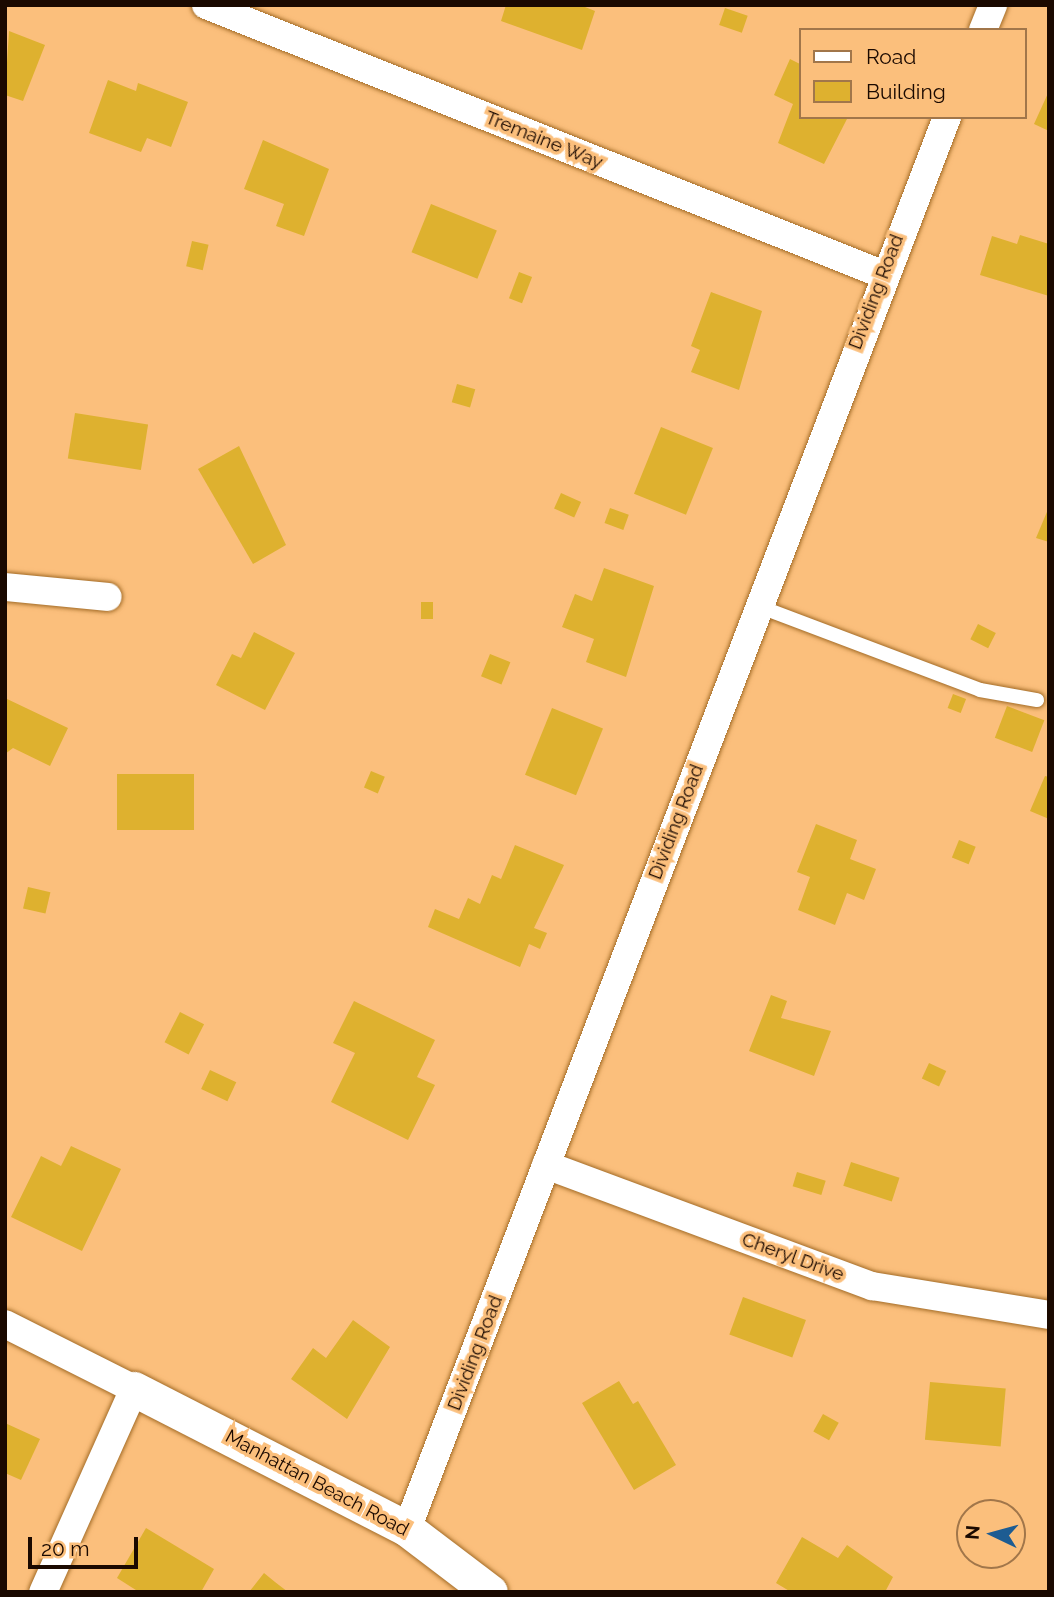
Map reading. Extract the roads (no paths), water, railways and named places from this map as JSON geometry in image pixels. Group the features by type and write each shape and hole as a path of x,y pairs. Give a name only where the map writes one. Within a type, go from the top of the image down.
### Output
{"street":[{"name":"Tremaine Way","path":"206,5 882,274"},
{"path":"984,28 993,5"},
{"name":"Dividing Road","path":"407,1529 882,274 946,119"},
{"path":"5,587 108,597"},
{"name":"Cheryl Drive","path":"546,1165 872,1286 1049,1315"},
{"path":"5,1324 134,1389 43,1592"},
{"name":"Manhattan Beach Road","path":"134,1389 407,1529 490,1592"}],"lane":[{"path":"758,606 980,690 1037,700"}]}
